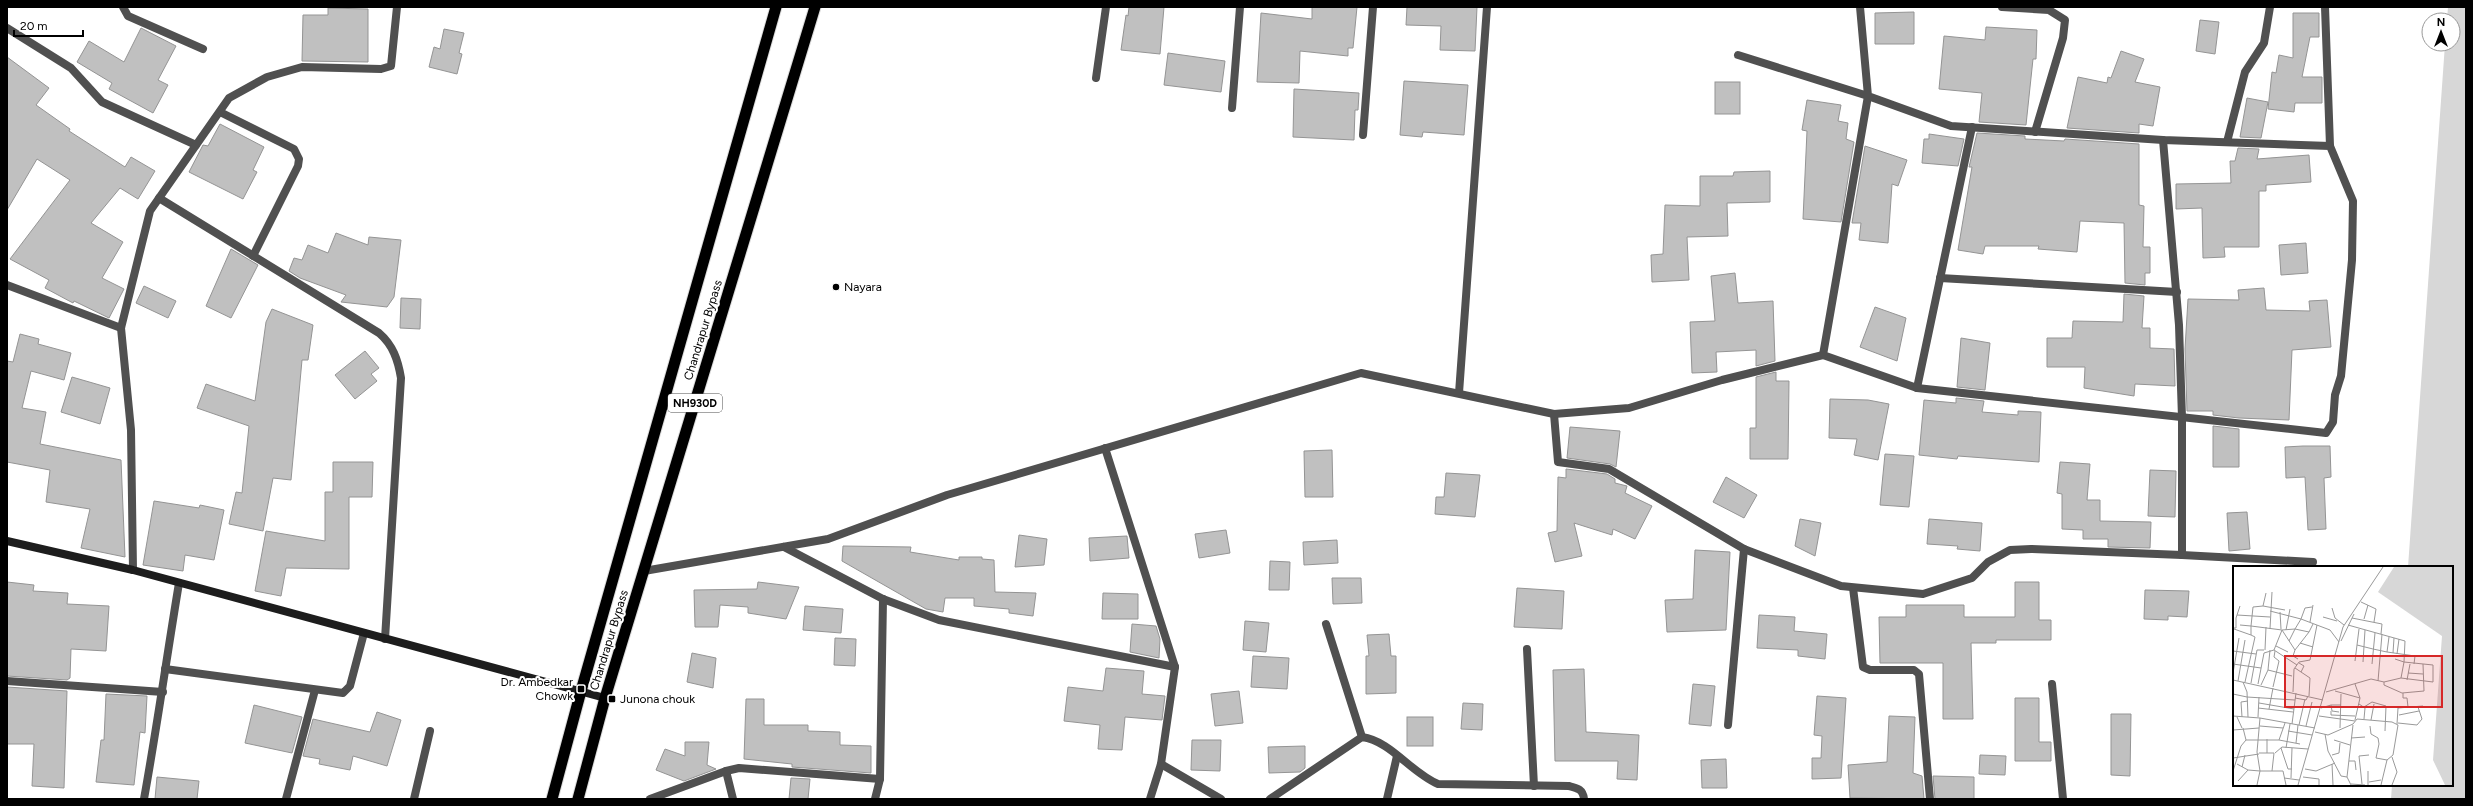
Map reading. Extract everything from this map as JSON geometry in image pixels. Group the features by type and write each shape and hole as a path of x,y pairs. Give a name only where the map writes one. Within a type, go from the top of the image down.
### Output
{"highway":[{"name":"Chandrapur Bypass","path":"552,799 581,691 776,7"},
{"name":"Chandrapur Bypass","path":"578,799 605,698 816,7"}],"main road":[{"path":"7,541 133,570 605,698"}],"street":[{"path":"123,7 128,16 203,49"},
{"path":"133,570 131,430 120,328 150,211 229,98 267,77 302,67 381,69 391,66 397,7"},
{"path":"1096,78 1106,7"},
{"path":"1232,108 1240,7"},
{"path":"1363,135 1373,7"},
{"path":"1459,393 1488,7"},
{"path":"1823,356 1868,96 1860,7"},
{"path":"2002,7 2048,10 2065,20 2063,38 2035,132"},
{"path":"2227,142 2245,72 2264,43 2270,7"},
{"path":"644,571 828,539 947,495 1361,373 1554,414 1629,408 1722,380 1823,356 1916,388 2326,433 2333,422 2335,395 2341,376 2352,260 2354,200 2330,146 2325,7"},
{"path":"7,28 71,68 102,102 196,146"},
{"path":"1738,55 1868,96 1950,126 2163,140 2330,146"},
{"path":"220,112 294,148 298,153 298,166 253,256"},
{"path":"1916,388 1972,128"},
{"path":"2163,140 2177,292 2182,418 2182,555"},
{"path":"159,198 379,332 387,339 398,364 401,378 385,638"},
{"path":"1940,278 2177,292"},
{"path":"7,285 120,328"},
{"path":"1554,414 1558,462 1609,469 1744,549 1841,586 1923,594 1972,578 1988,562 2010,550 2031,549 2313,562"},
{"path":"1105,448 1175,667 1161,764 1150,799"},
{"path":"784,547 883,599 939,620 1175,667"},
{"path":"1728,725 1744,549"},
{"path":"144,799 163,692 165,669 179,583"},
{"path":"1853,588 1863,667 1870,670 1914,670 1919,674 1930,799"},
{"path":"875,799 880,778 883,599"},
{"path":"1326,624 1362,737"},
{"path":"165,669 339,694 348,690 364,633"},
{"path":"1527,649 1534,786"},
{"path":"7,682 163,692"},
{"path":"2052,684 2063,799"},
{"path":"286,799 315,690"},
{"path":"414,799 430,731"},
{"path":"1270,799 1362,737 1373,738 1427,779 1438,784 1568,786 1578,788 1583,793 1584,799"},
{"path":"1387,799 1397,756"},
{"path":"1161,764 1221,799"},
{"path":"650,799 726,771 739,768 880,778"},
{"path":"726,771 733,799"}],"shaded area":[{"path":"2448,7 2466,7 2466,799 2391,799 2392,786 2453,786 2453,566 2408,566 2444,52 2461,52 2461,12 2448,12"}],"building":[{"path":"1129,7 1164,7 1160,54 1121,50 1126,15 1128,16"},
{"path":"1312,7 1357,7 1353,48 1348,48 1348,56 1300,51 1299,83 1257,82 1261,13 1312,19"},
{"path":"1407,7 1477,7 1475,51 1440,50 1441,26 1406,25"},
{"path":"328,8 368,9 368,62 302,61 303,15 328,15"},
{"path":"1914,12 1914,44 1875,44 1875,13"},
{"path":"2293,13 2319,13 2319,37 2310,37 2302,77 2322,77 2322,103 2295,103 2294,112 2268,109 2272,72 2276,73 2279,55 2293,58"},
{"path":"2200,20 2219,22 2215,54 2196,51"},
{"path":"1986,27 2037,30 2036,59 2033,59 2026,125 1979,122 1982,93 1939,89 1944,36 1985,40"},
{"path":"141,28 176,46 158,80 168,85 153,113 109,89 112,83 77,62 89,41 124,62"},
{"path":"444,29 464,33 459,53 462,54 457,74 429,67 434,47 440,49"},
{"path":"2121,51 2144,59 2135,82 2160,87 2153,126 2139,124 2139,133 2067,128 2078,77 2107,83 2108,77 2111,78"},
{"path":"1168,53 1225,61 1221,92 1164,85"},
{"path":"7,57 49,88 36,105 70,129 69,131 125,167 131,157 155,171 138,199 120,188 91,223 123,242 102,278 124,289 109,318 74,301 73,303 45,288 49,280 10,259 70,180 37,159 7,210"},
{"path":"1404,81 1468,85 1464,135 1423,132 1422,137 1400,135"},
{"path":"1715,82 1740,82 1740,114 1715,114"},
{"path":"1294,89 1359,93 1358,110 1355,110 1354,140 1293,137"},
{"path":"2247,98 2268,102 2261,138 2240,137"},
{"path":"1807,100 1841,105 1838,121 1848,123 1846,139 1854,142 1841,222 1803,219 1807,131 1802,130"},
{"path":"220,124 264,147 253,170 257,172 243,199 189,172 203,145 208,146"},
{"path":"1977,133 2025,136 2025,139 2064,141 2065,139 2139,144 2139,205 2144,206 2143,247 2150,247 2150,273 2145,273 2145,285 2125,283 2124,223 2080,221 2077,252 2038,249 2039,246 1985,246 1983,254 1958,250 1972,167 1969,167"},
{"path":"1929,134 1964,139 1958,166 1922,163 1924,139 1929,139"},
{"path":"1865,146 1907,160 1898,186 1892,184 1888,243 1859,240 1861,223 1852,223"},
{"path":"2238,148 2259,149 2257,159 2309,155 2311,182 2266,185 2266,191 2259,191 2259,247 2224,247 2225,257 2203,258 2202,208 2176,209 2176,184 2231,183 2230,161 2235,161"},
{"path":"1770,171 1770,202 1727,203 1728,236 1687,237 1689,280 1652,282 1651,255 1663,254 1665,205 1700,206 1700,176 1733,176 1734,172"},
{"path":"336,233 368,245 369,237 401,240 394,297 387,307 341,302 346,295 300,278 289,271 294,258 302,260 308,245 328,253"},
{"path":"2306,243 2308,273 2281,275 2279,245"},
{"path":"231,249 258,265 231,318 206,306"},
{"path":"1735,273 1738,303 1773,301 1775,361 1756,366 1756,350 1716,352 1717,372 1692,373 1690,322 1715,321 1711,276"},
{"path":"144,286 176,301 168,318 136,303"},
{"path":"2264,288 2266,310 2310,311 2309,301 2327,300 2331,347 2292,350 2289,420 2239,418 2213,415 2213,411 2187,411 2185,349 2188,299 2239,300 2238,290"},
{"path":"2124,294 2144,296 2142,328 2150,328 2150,348 2174,349 2175,386 2135,384 2134,396 2084,388 2085,367 2047,367 2047,338 2072,338 2073,321 2123,322"},
{"path":"401,298 421,299 420,329 400,328"},
{"path":"1875,307 1906,318 1897,361 1860,347"},
{"path":"272,309 313,325 308,360 302,360 291,480 273,478 263,531 229,524 236,492 242,493 249,426 197,408 206,384 255,401 266,322"},
{"path":"20,334 39,339 38,344 71,353 64,380 31,371 22,408 46,412 40,444 121,460 125,557 81,548 90,509 46,502 50,470 7,462 7,361 13,362"},
{"path":"1961,338 1990,343 1985,390 1957,387"},
{"path":"365,351 379,368 371,374 377,381 355,399 335,375"},
{"path":"1776,372 1776,381 1789,381 1788,459 1750,459 1750,428 1756,428 1756,377"},
{"path":"72,377 110,388 100,424 61,412"},
{"path":"1956,398 1984,401 1982,412 2018,415 2018,411 2041,412 2039,462 1958,456 1957,459 1919,455 1924,400 1956,403"},
{"path":"1830,399 1868,400 1889,404 1878,460 1854,455 1857,439 1829,438"},
{"path":"2213,426 2239,429 2239,467 2213,467"},
{"path":"1570,427 1620,431 1616,467 1610,464 1567,458"},
{"path":"2330,446 2331,477 2324,478 2326,529 2308,530 2305,477 2286,478 2285,447"},
{"path":"1332,450 1333,497 1305,497 1304,451"},
{"path":"1885,454 1914,456 1909,507 1880,505"},
{"path":"333,462 373,462 372,497 349,497 349,569 286,568 281,596 255,591 266,531 325,541 325,492 333,492"},
{"path":"2060,462 2090,464 2087,500 2100,500 2100,521 2151,522 2150,548 2108,547 2108,539 2083,539 2083,530 2062,529 2062,494 2057,493"},
{"path":"1566,469 1607,474 1615,479 1615,483 1627,486 1625,493 1652,506 1635,539 1613,529 1612,535 1574,523 1582,556 1555,562 1548,533 1557,531 1558,477 1566,478"},
{"path":"2150,470 2176,471 2175,517 2148,516"},
{"path":"1446,473 1480,475 1475,517 1435,514 1436,497 1444,497"},
{"path":"1726,477 1757,495 1744,518 1713,502"},
{"path":"154,501 199,508 200,505 224,510 214,560 185,555 183,571 143,565"},
{"path":"2247,512 2250,549 2229,551 2227,513"},
{"path":"1800,519 1821,523 1815,556 1795,546"},
{"path":"1929,519 1982,523 1980,551 1957,549 1958,546 1927,544"},
{"path":"1226,530 1230,553 1199,558 1195,534"},
{"path":"1019,535 1047,539 1044,565 1015,567"},
{"path":"1127,536 1129,558 1090,561 1089,538"},
{"path":"1337,540 1338,563 1304,565 1303,542"},
{"path":"843,546 911,547 910,552 959,560 959,557 982,557 982,559 994,560 995,592 1036,593 1033,616 1009,613 1009,609 974,606 974,598 945,598 943,612 926,609 842,561"},
{"path":"1695,550 1730,552 1726,630 1667,632 1665,600 1693,599"},
{"path":"1270,561 1290,562 1289,590 1269,590"},
{"path":"1332,578 1361,578 1362,603 1333,604"},
{"path":"7,582 34,585 33,591 68,593 67,604 109,606 106,651 71,649 70,678 67,680 7,676"},
{"path":"758,582 799,587 786,619 748,613 748,607 720,605 718,627 695,627 694,590 757,589"},
{"path":"2015,582 2039,582 2039,620 2051,620 2051,640 1996,640 1996,643 1971,643 1973,719 1943,719 1943,663 1880,663 1879,617 1906,617 1906,605 1964,605 1964,617 2015,617"},
{"path":"1517,588 1564,591 1562,629 1514,627"},
{"path":"2145,590 2189,591 2187,617 2168,616 2168,620 2144,619"},
{"path":"1103,593 1138,594 1138,619 1102,619"},
{"path":"805,606 843,609 841,633 803,630"},
{"path":"1759,615 1795,617 1794,631 1827,634 1825,659 1798,656 1798,650 1757,648"},
{"path":"1245,621 1269,623 1266,652 1243,650"},
{"path":"1132,624 1156,626 1160,639 1159,658 1130,652"},
{"path":"1389,634 1391,656 1396,656 1396,693 1366,694 1366,656 1369,656 1367,635"},
{"path":"835,638 856,639 855,666 834,665"},
{"path":"692,653 716,658 713,688 687,682"},
{"path":"1253,656 1289,658 1287,689 1251,687"},
{"path":"1106,668 1144,671 1142,694 1165,696 1162,720 1125,717 1122,750 1098,749 1100,725 1064,721 1068,687 1103,691"},
{"path":"1584,669 1586,732 1639,735 1637,780 1617,779 1618,761 1555,761 1553,670"},
{"path":"1693,684 1715,686 1711,726 1689,724"},
{"path":"7,687 67,691 64,788 32,786 34,744 7,744"},
{"path":"1239,691 1243,723 1215,726 1211,694"},
{"path":"106,694 147,696 145,733 140,732 134,785 96,782 101,740 104,740"},
{"path":"1817,696 1846,698 1841,778 1812,779 1812,758 1821,758 1822,736 1814,735"},
{"path":"2015,698 2039,698 2039,742 2051,742 2051,761 2015,761"},
{"path":"746,699 764,699 764,725 808,725 808,731 840,732 840,745 871,746 871,773 792,767 792,764 744,759"},
{"path":"1463,703 1483,704 1482,730 1461,729"},
{"path":"254,705 302,717 292,753 245,743"},
{"path":"377,712 401,720 387,766 353,756 350,770 319,764 320,759 303,756 313,719 370,732"},
{"path":"2111,714 2131,714 2130,776 2111,775"},
{"path":"1889,716 1915,717 1913,773 1922,776 1924,799 1850,798 1848,765 1887,762"},
{"path":"1407,717 1433,717 1433,746 1407,746"},
{"path":"1192,740 1221,740 1220,771 1191,770"},
{"path":"685,742 709,742 707,765 716,769 684,781 656,770 665,749 685,756"},
{"path":"1305,746 1305,768 1300,772 1269,773 1268,747"},
{"path":"1980,755 2006,756 2005,775 1979,774"},
{"path":"1726,759 1727,788 1702,788 1701,760"},
{"path":"1933,776 1974,777 1974,799 1935,799"},
{"path":"157,777 199,781 197,799 155,799"},
{"path":"791,778 810,779 808,799 789,799"}],"place":[{"name":"Nayara","path":"836,287"},
{"name":"Dr. Ambedkar Chowk","path":"581,689"},
{"name":"Junona chouk","path":"612,699"}]}
